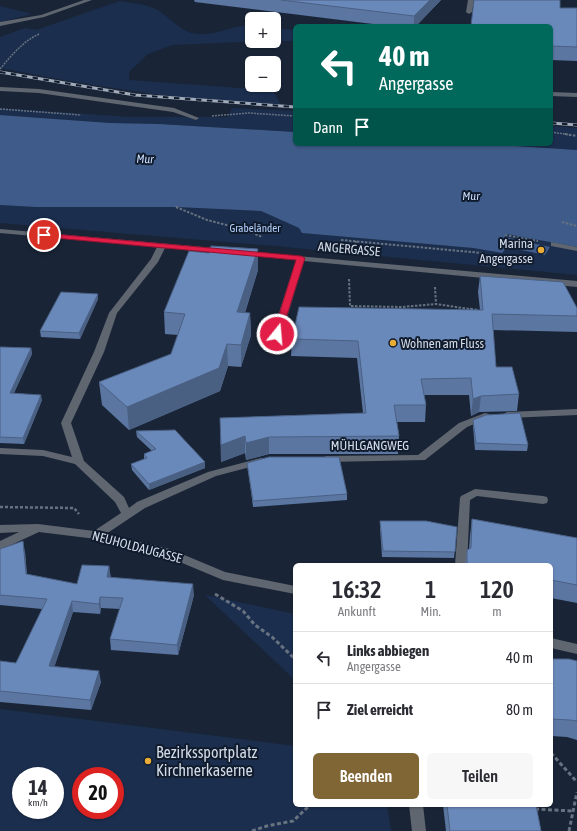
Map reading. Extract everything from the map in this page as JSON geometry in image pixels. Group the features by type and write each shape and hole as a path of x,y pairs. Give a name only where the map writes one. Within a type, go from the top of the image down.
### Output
{"street":[{"path":"0,24 42,16 90,0"},
{"path":"469,12 471,2 478,4"},
{"path":"0,85 174,110 196,118"},
{"path":"0,89 39,91"},
{"path":"553,94 577,96"},
{"name":"ANGERGASSE","path":"0,231 352,262 577,284"},
{"path":"554,244 577,249"},
{"path":"127,514 120,500 79,462 66,423 99,352 113,313 155,260 162,246"},
{"path":"277,334 301,258"},
{"name":"MÜHLGANGWEG","path":"315,459 421,458 463,425 482,416 577,412"},
{"path":"0,451 43,453 79,462"},
{"path":"96,535 141,505 212,474 269,459"},
{"path":"461,563 465,498 475,492 543,500"},
{"path":"0,546 38,528"},
{"name":"NEUHOLDAUGASSE","path":"0,529 38,528 96,535 166,552 223,576 293,590"},
{"path":"553,643 577,649"},
{"path":"416,807 419,831"}],"path":[{"path":"0,69 17,48 30,38 42,33"},
{"path":"196,118 250,113 293,116"},
{"path":"553,132 577,136"},
{"path":"176,207 207,220 246,230 268,240 276,246 278,256"},
{"path":"562,222 577,226"},
{"path":"505,235 554,244"},
{"path":"340,240 482,253"},
{"path":"352,262 349,270 350,306 402,307 436,304 480,310"},
{"path":"402,307 403,312"},
{"path":"215,594 243,611 255,625 272,637 293,657"},
{"path":"553,755 577,782"},
{"path":"568,831 577,792"},
{"path":"252,831 267,826 293,821 308,807"},
{"path":"531,808 572,812"}],"green space":[{"path":"120,1 153,8 191,33 205,34 245,26 245,42 172,45 148,54 129,72 129,80 245,88 245,92 274,92 280,104 210,100 140,92 0,68 0,37 25,28 36,30"},
{"path":"0,6 32,14 0,22"},
{"path":"281,29 293,30 293,41 281,41"},
{"path":"0,108 130,117 228,117 232,108 293,111 293,132 159,124 110,123 0,115"},
{"path":"553,126 577,128 577,150 514,146 553,146"},
{"name":"Grabeländer","path":"0,205 35,207 176,207 261,211 299,228 303,233 473,248 502,253 506,234 577,227 577,275 275,246 0,223"},
{"path":"205,595 293,614 293,678"},
{"name":"Bezirkssportplatz Kirchnerkaserne","path":"0,709 293,746 293,807 387,807 391,831 0,831"}],"water":[{"name":"Mur","path":"0,115 110,123 159,124 293,132 293,146 514,146 577,150 577,247 506,234 505,237 550,247 545,255 507,247 502,253 473,248 302,233 299,228 261,211 176,207 35,207 0,205"}],"building":[{"path":"281,0 430,0 414,16"},
{"path":"474,0 560,0 560,8 577,8 577,47 553,46 553,24 471,24"},
{"path":"211,246 258,249 237,312 250,313 241,345 227,344 219,368 127,407 99,382 171,354 185,314 164,312 189,251 209,253"},
{"path":"480,276 563,282 577,308 577,316 492,314 496,367 512,367 519,394 481,396 473,399 471,378 421,379 426,405 394,405 399,436 269,437 246,443 245,436 221,445 220,418 366,413 358,341 292,339 299,307 483,310"},
{"path":"61,292 98,294 79,333 40,331"},
{"path":"0,347 31,348 10,393 41,395 23,438 0,437"},
{"path":"520,413 528,445 476,443 473,420 486,415"},
{"path":"175,430 205,462 149,484 131,464 147,458 144,454 156,449 136,431"},
{"path":"269,457 339,457 347,494 253,501 247,463"},
{"path":"472,519 577,538 577,585 553,580 553,563 467,563 467,550 471,548"},
{"path":"380,521 426,521 457,527 455,552 383,551"},
{"path":"23,541 26,574 77,584 82,565 109,566 107,577 193,584 177,645 110,639 123,598 100,597 99,604 72,601 49,666 99,671 90,700 0,691 0,661 16,663 47,599 0,595 0,549"},
{"path":"553,659 569,659 577,661 577,721 553,719"},
{"path":"447,807 536,807 541,831 450,831"}],"railway":[{"path":"0,72 135,95 293,107"},
{"path":"553,123 577,125"}],"place":[{"name":"Marina Angergasse","path":"541,250"},
{"name":"Wohnen am Fluss","path":"393,343"},
{"name":"Bezirkssportplatz Kirchnerkaserne","path":"148,761"}],"route":[{"path":"44,235 301,258 277,334"}]}
